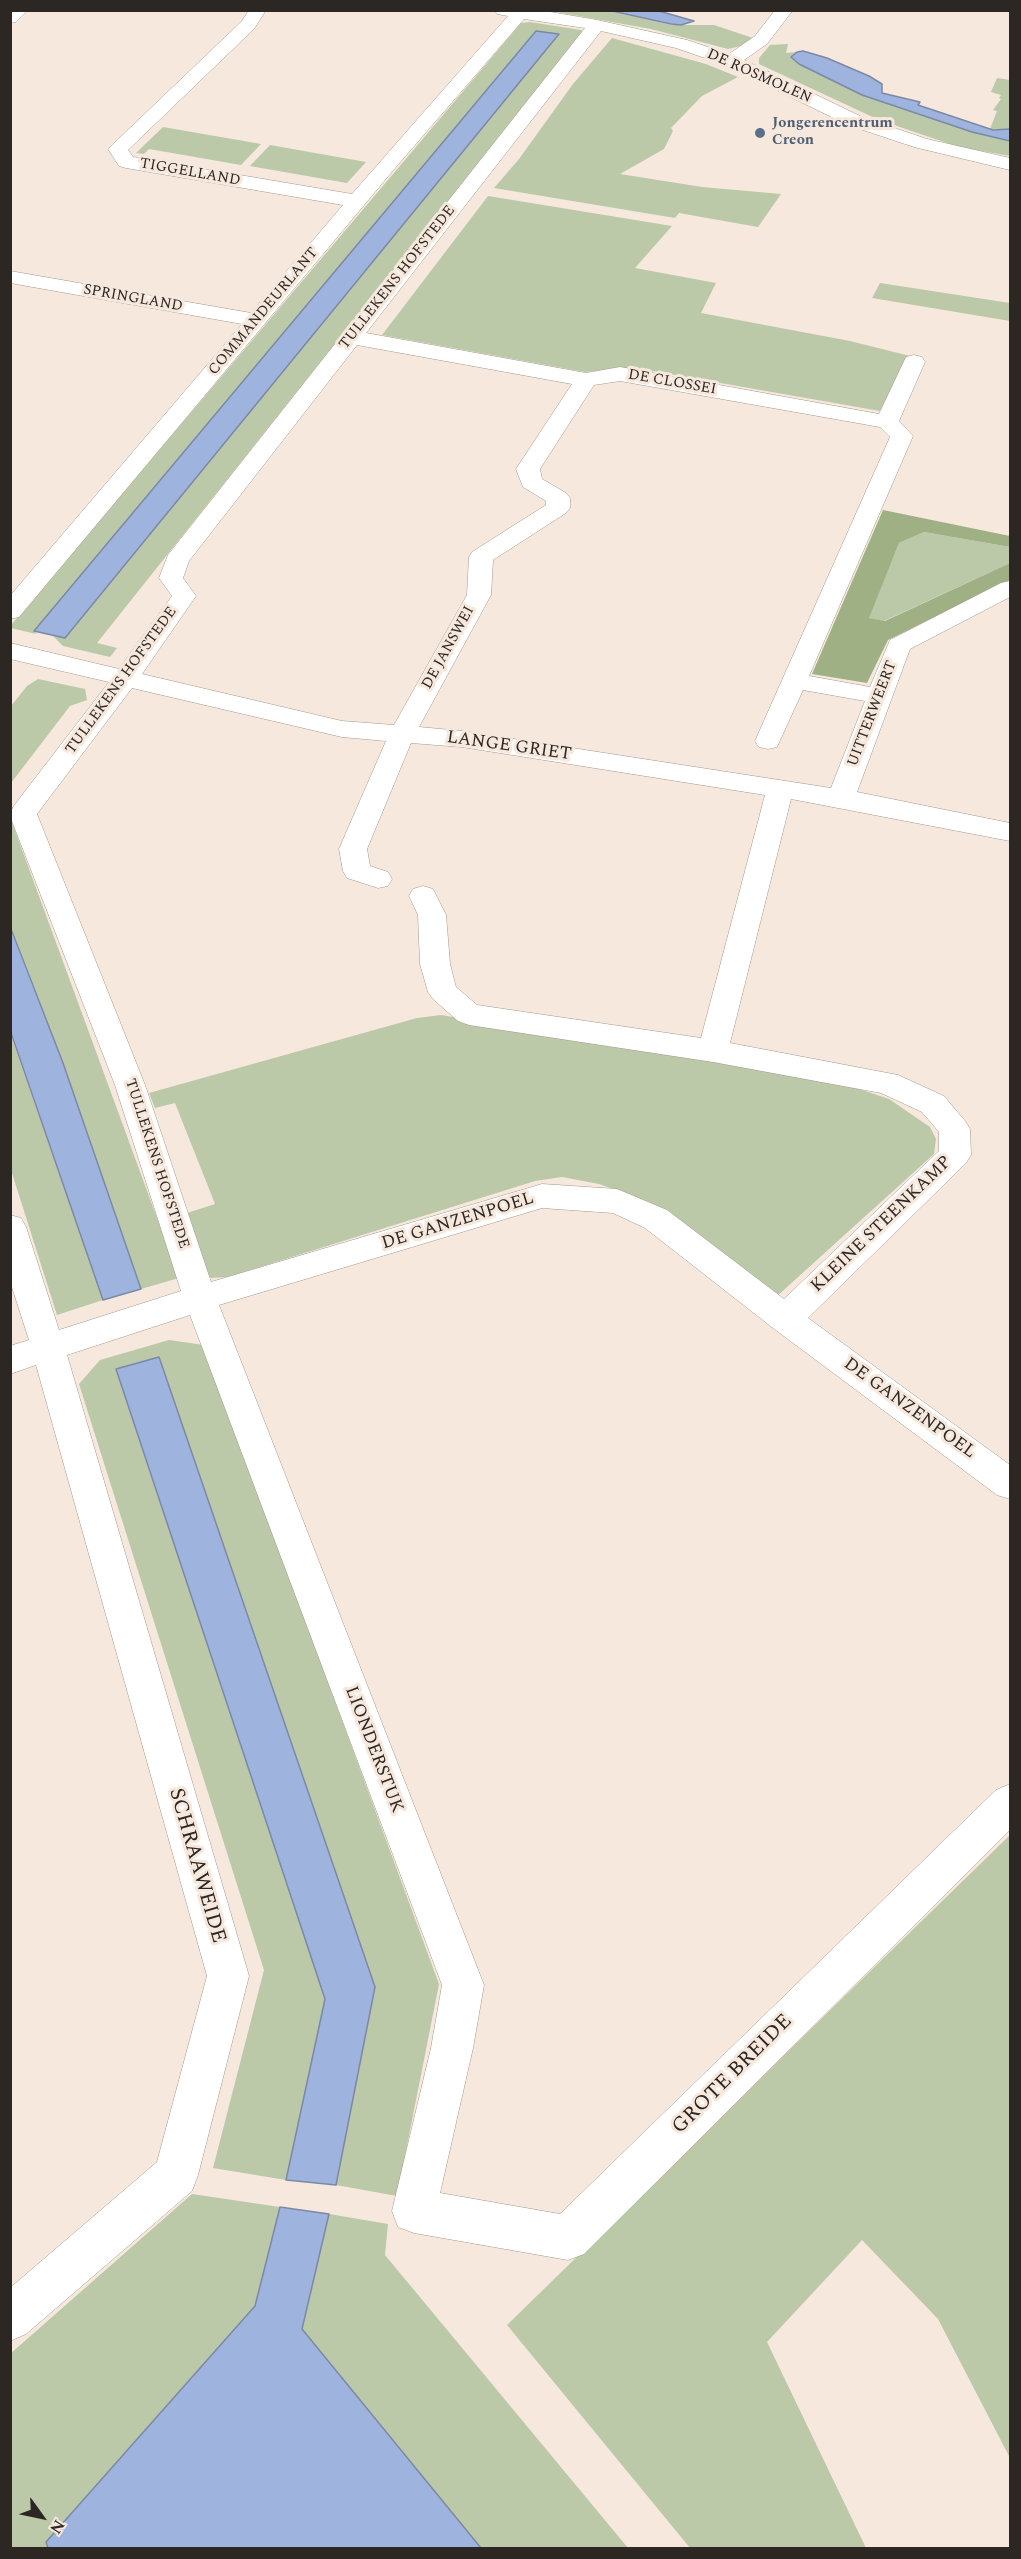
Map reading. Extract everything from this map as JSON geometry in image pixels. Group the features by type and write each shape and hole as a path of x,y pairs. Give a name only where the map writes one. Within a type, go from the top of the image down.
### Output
{"street":[{"path":"10,18 20,10"},
{"name":"TIGGELLAND","path":"258,10 248,25 118,149 126,162 357,201"},
{"path":"731,62 761,39 785,10"},
{"name":"COMMANDEURLANT","path":"10,612 357,201 511,12"},
{"name":"DE ROSMOLEN","path":"511,12 597,25 681,44 731,62 855,121 921,143 1011,164"},
{"name":"TULLEKENS HOFSTEDE","path":"200,1298 130,1085 23,813 126,678 184,596 171,578 177,560 597,25"},
{"name":"SPRINGLAND","path":"10,277 256,320"},
{"name":"DE CLOSSEI","path":"351,337 586,380 620,374 887,422"},
{"path":"768,741 902,436 887,422 914,362"},
{"name":"DE JANSWEI","path":"402,734 479,595 481,557 558,508 558,498 531,482 528,469 586,380"},
{"name":"UITTERWEERT","path":"841,798 899,645 1011,588"},
{"name":"LANGE GRIET","path":"10,651 342,729 462,739 841,798 1011,832"},
{"path":"795,681 879,696"},
{"path":"378,879 357,871 353,849 402,734"},
{"path":"713,1051 780,789"},
{"name":"KLEINE STEENKAMP","path":"423,896 432,915 435,964 443,992 469,1014 491,1027 713,1051 887,1083 933,1104 954,1129 955,1155 785,1319"},
{"name":"DE GANZENPOEL","path":"10,1360 200,1298 542,1196 618,1201 656,1219 785,1319 1011,1484"},
{"name":"SCHRAAWEIDE","path":"10,1227 48,1348 228,1976 176,2175 10,2318"},
{"name":"LIONDERSTUK","path":"200,1298 463,1985 452,2048 414,2211"},
{"name":"GROTE BREIDE","path":"414,2211 568,2238 1011,1803"}],"green space":[{"path":"551,11 609,11 672,25 714,25 753,38 741,46 728,49 651,29"},
{"path":"530,22 583,32 97,643 117,648 110,657 63,646 53,636 65,638 558,34 536,31 35,631 36,634 11,628 11,625 521,23"},
{"path":"612,38 706,64 738,77 702,96 671,128 673,131 664,149 620,174 702,187 781,194 758,227 679,213 675,218 494,188 519,159 573,84"},
{"path":"788,44 786,53 797,52 791,57 799,64 862,95 972,132 1010,141 1010,156 959,147 879,120 759,64 759,58 770,45"},
{"path":"997,78 1010,80 1010,129 990,129 997,111 993,110 1001,99 999,98 1001,95 991,92"},
{"path":"163,127 261,144 241,165 149,149 144,154 136,153"},
{"path":"270,145 366,162 347,183 250,166"},
{"path":"488,196 672,226 635,268 716,283 701,313 850,341 910,356 880,411 635,368 585,372 382,335"},
{"path":"880,283 1010,303 1010,321 872,298"},
{"path":"883,510 1010,536 1010,547 924,532 899,543 869,618 885,621 1010,563 1010,580 888,640 867,683 812,674"},
{"path":"924,532 1010,547 1010,563 884,621 868,618 899,543"},
{"path":"38,679 85,689 87,700 70,706 11,783 11,706 27,686"},
{"path":"10,817 179,1278 141,1289 63,1063 11,926"},
{"path":"441,1015 838,1082 889,1099 930,1127 936,1139 934,1154 776,1297 639,1198 599,1184 562,1177 535,1181 228,1277 211,1278 202,1270 184,1214 215,1204 175,1103 155,1108 149,1093 417,1018"},
{"path":"10,1033 103,1300 57,1315 11,1170"},
{"path":"169,1340 204,1345 439,1984 397,2196 336,2185 375,1986 306,1937 325,1999 286,2180 213,2168 264,1970 79,1384 100,1360"},
{"path":"1010,1835 1010,2458 938,2319 862,2240 767,2342 866,2548 690,2548 507,2325"},
{"path":"192,2194 280,2207 255,2306 47,2542 48,2548 11,2548 10,2354"},
{"path":"329,2214 388,2224 385,2255 628,2548 481,2548 302,2329"}],"water":[{"path":"612,11 659,11 694,21 681,25 671,24"},
{"path":"536,31 559,34 65,638 34,631"},
{"path":"803,51 827,58 869,76 882,84 882,93 920,102 918,105 993,130 1010,129 1010,141 972,132 862,95 799,64 791,57"},
{"path":"10,926 63,1063 141,1289 103,1300 11,1033"},
{"path":"159,1357 375,1987 336,2185 286,2180 325,1999 116,1369"},
{"path":"280,2207 329,2214 302,2329 481,2548 48,2548 46,2542 255,2306"}],"place":[{"name":"Jongerencentrum Creon","path":"760,133"}]}
